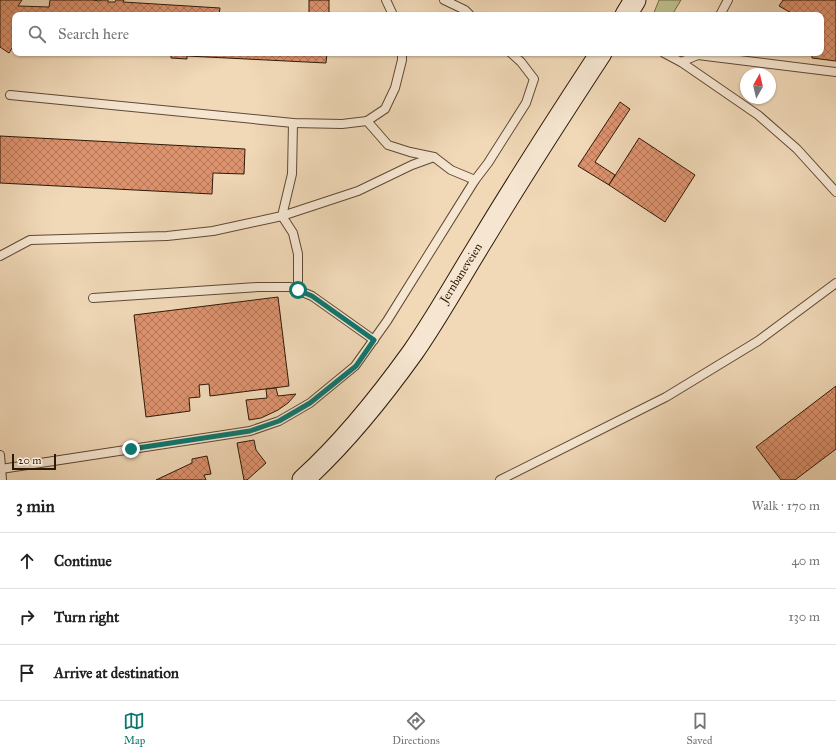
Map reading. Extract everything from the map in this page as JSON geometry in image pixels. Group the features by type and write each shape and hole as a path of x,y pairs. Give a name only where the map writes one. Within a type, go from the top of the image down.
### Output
{"street":[{"path":"628,12 635,0"},
{"name":"Jernbaneveien","path":"304,480 326,459 354,428 384,391 414,350 599,56"}],"lane":[{"path":"386,0 392,12"},
{"path":"444,0 467,12"},
{"path":"722,12 728,0"},
{"path":"10,95 293,123 342,124 366,121 385,109 395,88 402,56"},
{"path":"1,469 250,431 279,421 310,403 356,366 387,321 475,180 488,163 526,103 534,79 514,56"},
{"path":"670,56 681,62 758,115 797,149 836,192"},
{"path":"681,62 694,56"},
{"path":"713,56 836,72"},
{"path":"366,121 388,144 410,152 434,157 451,170 475,180"},
{"path":"293,123 292,174 282,216 293,233 298,254 298,290"},
{"path":"0,256 30,240 167,236 213,231 282,216 358,191 412,165 434,157"},
{"path":"500,480 666,398 758,341 836,283"},
{"path":"93,298 258,287 290,287 312,296 374,340"},
{"path":"0,455 2,480"}],"green space":[{"path":"659,0 681,0 674,12 654,12"}],"building":[{"path":"0,0 22,0 18,6 49,7 50,0 108,0 108,2 115,2 116,0 124,0 123,2 220,8 219,12 12,12 12,48 9,53 0,47"},
{"path":"309,0 329,0 329,12 309,12"},
{"path":"783,0 836,0 836,61 812,58 812,56 824,56 824,12 790,12 779,6"},
{"path":"171,56 187,56 187,59 171,58"},
{"path":"187,56 327,56 326,63"},
{"path":"620,102 630,109 595,162 615,175 609,185 578,166"},
{"path":"0,136 245,149 244,174 213,173 212,194 0,183"},
{"path":"639,138 695,175 665,222 609,185"},
{"path":"278,297 289,386 210,396 209,384 199,385 200,397 189,398 190,411 146,417 134,315"},
{"path":"836,386 836,449 795,480 781,480 756,447"},
{"path":"276,388 278,396 296,394 288,403 278,410 261,418 249,420 246,400 267,398 266,389"},
{"path":"254,440 256,450 266,463 247,480 244,480 237,443"},
{"path":"207,456 211,474 204,475 206,480 156,480 192,463 192,459"}],"route":[{"path":"131,449 250,431 279,421 310,403 356,366 374,340 312,296 298,290"}]}
